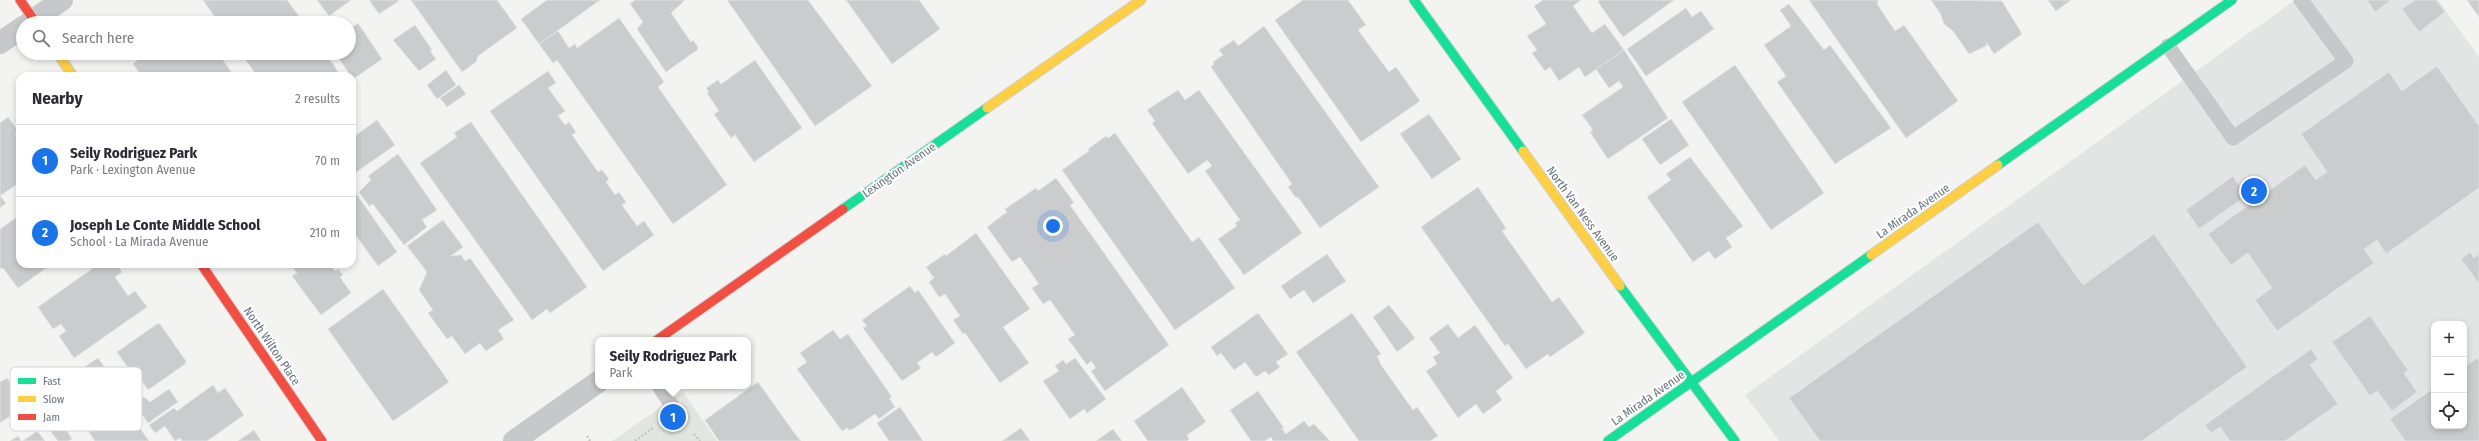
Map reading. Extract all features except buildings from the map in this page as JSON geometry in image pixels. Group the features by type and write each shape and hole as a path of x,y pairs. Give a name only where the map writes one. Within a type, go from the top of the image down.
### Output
{"street":[{"path":"20,0 28,16"},
{"path":"40,16 62,0"},
{"name":"Lexington Avenue","path":"661,337 1141,0"},
{"name":"North Van Ness Avenue","path":"1414,0 1690,384 1735,441"},
{"name":"La Mirada Avenue","path":"1608,441 2232,0"},
{"path":"0,43 16,33"},
{"path":"62,60 69,72"},
{"name":"North Wilton Place","path":"204,268 322,441"},
{"path":"514,441 595,384"}],"lane":[{"path":"2168,46 2233,138 2346,62 2301,0"},
{"path":"661,389 676,412"}],"path":[{"path":"587,436 590,441"}],"shaded area":[{"path":"2295,0 2438,0 2479,57 2479,441 1779,441 1745,395"},
{"path":"683,392 717,441 612,441"}],"traffic: fast":[{"path":"1414,0 1523,151"},
{"path":"1998,165 2232,0"},
{"path":"843,209 987,108"},
{"path":"1608,441 1871,255"},
{"path":"1620,286 1735,441"}],"traffic: slow":[{"path":"987,108 1141,0"},
{"path":"62,60 70,72"},
{"path":"1523,151 1620,286"},
{"path":"1871,255 1998,165"}],"traffic: jam":[{"path":"20,0 31,16"},
{"path":"661,337 843,209"},
{"path":"204,268 322,441"}],"place":[{"name":"Joseph Le Conte Middle School","path":"2254,191"},
{"name":"Seily Rodriguez Park","path":"673,417"}]}
